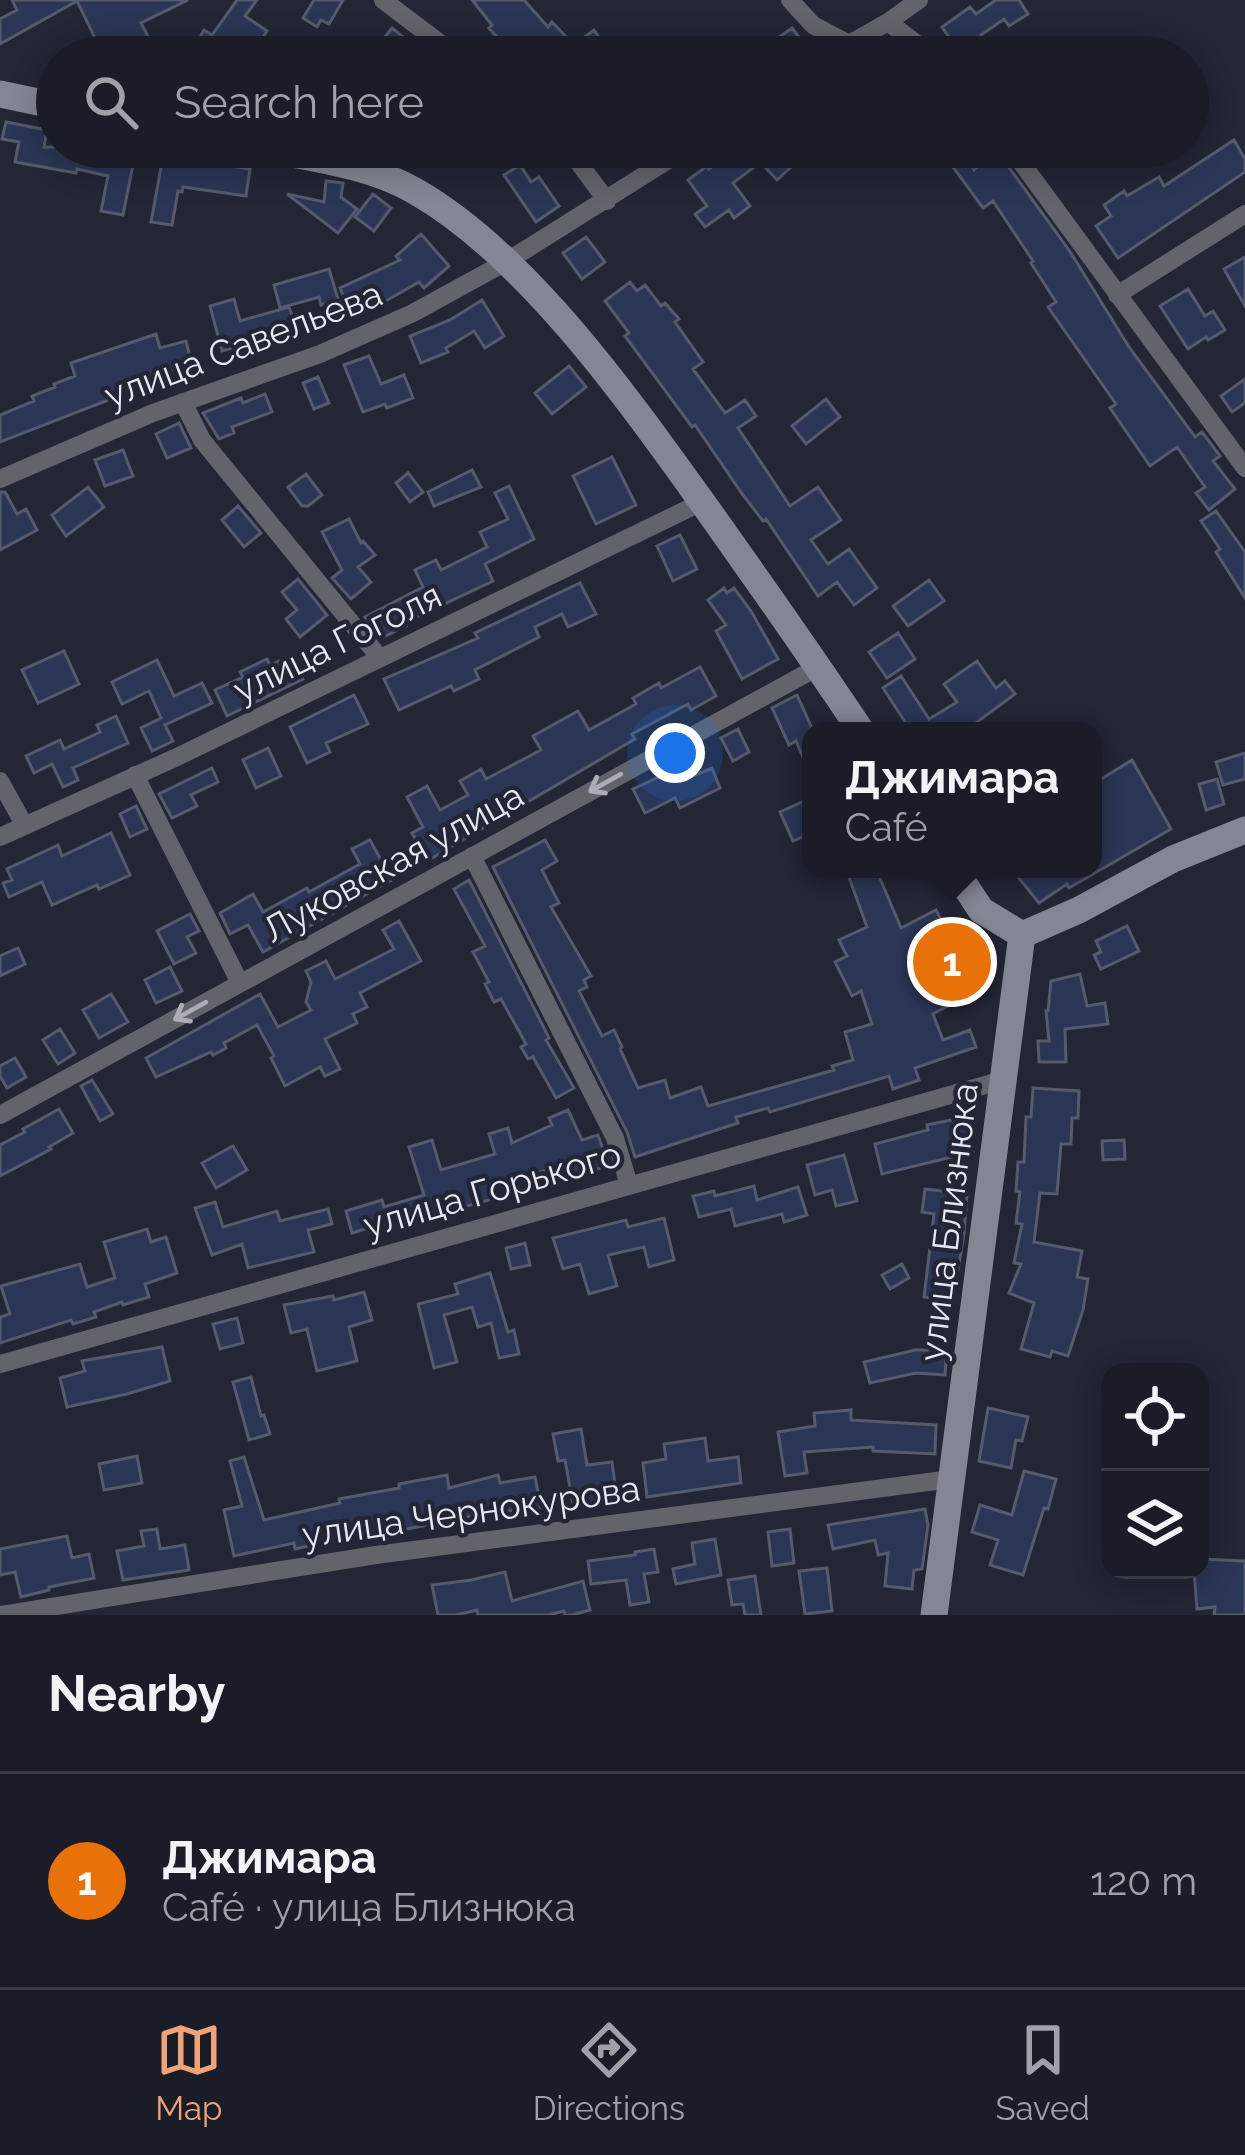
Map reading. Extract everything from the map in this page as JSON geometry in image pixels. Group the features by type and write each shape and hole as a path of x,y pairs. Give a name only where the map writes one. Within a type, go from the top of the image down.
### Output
{"street":[{"path":"383,0 430,36"},
{"path":"790,0 813,25 833,36"},
{"path":"862,36 919,0"},
{"path":"888,22 906,36"},
{"path":"0,94 36,102"},
{"path":"352,168 402,184 440,207 506,262 557,315 647,424 855,722"},
{"path":"583,168 608,201"},
{"name":"улица Савельева","path":"0,479 183,402 320,354 412,313 506,262 658,168"},
{"path":"1025,168 1245,468"},
{"path":"1117,295 1245,214"},
{"path":"183,402 202,440 380,658"},
{"name":"улица Гоголя","path":"0,837 702,502"},
{"name":"Луковская улица","path":"0,1114 818,667"},
{"path":"136,776 240,983"},
{"path":"0,781 25,826"},
{"path":"959,878 981,910 1022,934 1245,830"},
{"path":"472,856 615,1138 628,1185"},
{"name":"улица Близнюка","path":"934,1615 1022,934"},
{"name":"улица Горького","path":"0,1364 1003,1080"},
{"name":"улица Чернокурова","path":"0,1615 376,1555 951,1479"}],"building":[{"path":"12,0 188,0 141,23 148,36 94,36 77,1 0,44 0,19 17,10"},
{"path":"237,0 257,0 245,16 267,31 264,36 201,36 204,30 212,35"},
{"path":"314,0 343,0 329,24 321,20 317,27 303,18"},
{"path":"472,0 524,0 548,27 552,22 565,36 496,36 489,28 492,25"},
{"path":"996,0 1019,0 1028,14 1009,26 1004,19 982,36 948,36 942,27 970,7 976,14"},
{"path":"6,122 36,128 36,166 15,162 19,142 2,139"},
{"path":"1234,140 1245,159 1245,172 1118,258 1096,226 1111,216 1104,205 1159,177 1164,186 1191,168 1209,168 1209,156"},
{"path":"48,168 132,168 123,215 101,211 108,176 77,169 76,173"},
{"path":"161,168 250,169 246,196 183,187 178,191 172,225 151,222"},
{"path":"522,168 531,182 539,177 559,206 536,222 504,175"},
{"path":"753,168 733,183 750,206 734,218 729,210 705,227 695,214 707,206 688,180 709,169"},
{"path":"766,168 790,168 777,180"},
{"path":"954,168 1009,168 1069,250 1129,347 1195,437 1202,432 1220,456 1213,461 1235,489 1209,510 1196,493 1205,487 1177,447 1150,466 1110,408 1116,404 1048,307 1056,302 1033,261 993,201 983,208"},
{"path":"326,181 343,183 341,197 357,209 338,233 287,194 324,202"},
{"path":"373,194 391,208 374,231 355,217"},
{"path":"421,234 449,266 424,288 419,282 351,314 340,288 400,260 396,256"},
{"path":"586,237 605,262 582,279 563,253"},
{"path":"1245,257 1245,306 1224,269"},
{"path":"329,269 338,299 321,305 319,297 280,308 274,285"},
{"path":"630,282 637,291 645,285 679,319 675,322 703,362 693,369 725,413 745,400 756,416 738,428 790,506 818,487 841,520 811,540 828,564 849,549 877,588 854,605 837,582 818,596 766,519 625,336 629,333 605,301"},
{"path":"1188,289 1205,316 1213,311 1225,330 1188,349 1160,306"},
{"path":"234,299 240,321 289,307 297,329 222,351 210,306"},
{"path":"482,300 504,336 485,348 474,331 446,348 448,352 421,363 410,336"},
{"path":"156,334 160,348 186,341 192,365 147,377 149,382 116,397 0,442 0,415 75,376 71,363"},
{"path":"369,356 381,384 404,375 413,398 363,412 344,365"},
{"path":"569,366 586,387 552,414 535,393"},
{"path":"318,377 329,403 314,409 303,383"},
{"path":"1245,379 1245,403 1232,412 1221,396"},
{"path":"265,394 272,412 232,427 234,433 219,439 203,413 241,398 243,403"},
{"path":"826,399 840,417 806,444 792,426"},
{"path":"179,423 191,448 167,458 156,434"},
{"path":"123,450 133,476 105,486 95,460"},
{"path":"612,457 636,505 596,524 573,476"},
{"path":"472,470 481,487 434,506 428,492"},
{"path":"408,473 423,492 410,502 396,483"},
{"path":"306,474 322,495 302,506 288,487"},
{"path":"509,486 534,539 485,564 493,581 381,638 365,617 423,587 415,570 436,560 441,570 487,547 480,532 508,519 495,493"},
{"path":"88,487 104,507 66,536 52,515"},
{"path":"0,492 5,492 17,514 26,509 37,530 0,550"},
{"path":"238,506 261,533 244,547 222,520"},
{"path":"1216,511 1245,552 1245,598 1201,521"},
{"path":"349,519 361,543 375,555 358,567 371,582 351,599 332,578 342,570 322,532"},
{"path":"680,535 697,569 673,581 657,546"},
{"path":"298,579 327,615 300,637 286,619 297,610 282,592"},
{"path":"929,580 944,601 908,626 893,606"},
{"path":"580,583 596,614 568,627 562,614 535,627 539,637 475,670 479,679 399,710 384,679 478,638 475,633"},
{"path":"724,588 727,593 734,588 778,659 742,679 716,631 726,625 708,600"},
{"path":"898,633 915,659 887,678 869,652"},
{"path":"64,651 79,684 38,703 22,670"},
{"path":"292,655 303,679 227,716 215,690 267,659 270,665"},
{"path":"157,660 174,696 202,683 212,703 165,725 173,741 152,751 141,728 161,718 149,691 122,704 112,682"},
{"path":"977,661 996,688 1005,681 1015,694 977,722 905,722 883,688 901,676 929,719 957,702 944,684"},
{"path":"700,667 716,696 691,710 688,704 632,734 635,739 427,861 412,833 423,827 407,797 427,786 440,810 468,795 460,781 481,769 486,779 541,750 533,736 578,711 589,730 636,704 633,698 659,683 661,688"},
{"path":"354,695 368,724 326,743 330,752 307,763 290,727"},
{"path":"797,695 809,722 802,722 802,755 796,741 789,745 772,708"},
{"path":"116,716 128,743 73,768 78,780 63,787 52,764 34,773 26,756 60,740 64,749 100,732 97,725"},
{"path":"738,729 749,752 733,761 721,738"},
{"path":"268,748 281,776 256,788 243,760"},
{"path":"1245,753 1245,779 1223,785 1216,762"},
{"path":"1132,760 1171,829 1102,869 1102,778"},
{"path":"687,764 693,776 712,768 720,788 680,808 675,798 645,813 633,789"},
{"path":"212,768 218,782 191,795 197,806 172,818 159,794"},
{"path":"1217,779 1224,804 1206,810 1199,784"},
{"path":"802,802 802,837 793,841 780,812"},
{"path":"136,806 147,829 130,837 120,814"},
{"path":"111,833 130,875 52,905 42,882 9,897 3,883 12,880 7,869 58,845 62,856"},
{"path":"370,840 392,880 263,952 248,925 230,934 220,913 253,894 263,912 307,888 309,892 360,864 352,849"},
{"path":"545,840 557,861 542,870 559,903 551,907 591,976 584,980 587,987 579,991 602,1036 614,1030 638,1088 665,1080 670,1098 701,1087 708,1106 834,1070 832,1066 853,1060 845,1032 872,1024 861,991 852,996 835,962 847,956 839,940 867,927 849,878 880,878 901,928 936,910 978,990 933,1014 943,1040 970,1030 976,1047 915,1068 919,1080 893,1089 889,1076 770,1112 768,1108 736,1117 738,1123 635,1157 627,1132 493,867"},
{"path":"1019,878 1086,878 1069,888 1067,884 1039,903"},
{"path":"469,880 574,1088 556,1098 533,1057 528,1059 521,1047 526,1044 501,999 494,1002 485,984 489,982 473,952 485,946 454,889"},
{"path":"190,914 199,931 187,937 196,953 174,964 157,931"},
{"path":"399,921 421,961 360,993 367,1007 353,1014 357,1023 325,1039 340,1069 325,1076 320,1067 285,1086 257,1025 224,1043 226,1048 213,1055 156,1077 146,1058 260,994 278,1027 311,1010 306,1002 311,982 306,971 326,961 335,979 394,949 383,930"},
{"path":"1127,926 1139,951 1101,969 1094,955 1101,952 1096,941"},
{"path":"18,948 25,964 0,976 0,956"},
{"path":"170,967 182,991 156,1003 145,980"},
{"path":"1080,974 1087,1006 1105,1003 1108,1024 1065,1029 1066,1062 1039,1062 1038,1041 1049,1041 1046,1011 1051,981"},
{"path":"111,994 128,1022 99,1038 83,1010"},
{"path":"60,1029 75,1053 58,1064 43,1040"},
{"path":"15,1058 26,1077 7,1088 0,1066"},
{"path":"92,1080 113,1114 100,1121 81,1086"},
{"path":"1033,1088 1079,1091 1071,1144 1061,1144 1057,1194 1040,1193 1034,1242 1082,1251 1077,1277 1088,1279 1068,1356 1052,1351 1050,1357 1021,1349 1034,1303 1009,1293 1021,1264 1014,1263 1022,1224 1016,1223 1020,1192 1016,1191"},
{"path":"59,1109 73,1133 0,1176 0,1145"},
{"path":"568,1110 582,1140 598,1135 609,1166 551,1181 546,1170 493,1186 496,1198 370,1233 368,1228 352,1233 346,1211 382,1200 384,1207 424,1195 409,1147 432,1140 441,1170 495,1154 489,1134 508,1128 512,1143 552,1125 549,1118"},
{"path":"965,1117 973,1152 882,1174 875,1144"},
{"path":"1124,1140 1125,1159 1103,1160 1102,1141"},
{"path":"233,1146 247,1170 216,1188 202,1163"},
{"path":"844,1155 857,1201 836,1206 832,1190 815,1195 807,1165"},
{"path":"754,1186 757,1200 798,1187 807,1215 784,1222 782,1214 735,1226 731,1209 699,1217 693,1196"},
{"path":"925,1189 967,1194 953,1301 924,1297 934,1214 922,1212"},
{"path":"215,1202 223,1227 277,1211 280,1221 328,1209 332,1224 308,1230 314,1252 248,1268 242,1244 212,1255 195,1208"},
{"path":"664,1218 674,1260 649,1267 644,1247 608,1255 617,1286 589,1294 580,1264 563,1269 553,1238 626,1220 628,1227"},
{"path":"147,1229 151,1242 166,1237 177,1273 145,1284 149,1297 0,1343 0,1317 10,1314 1,1286 80,1264 87,1287 115,1278 104,1242"},
{"path":"525,1243 530,1265 511,1269 506,1248"},
{"path":"902,1264 909,1278 890,1289 882,1275"},
{"path":"490,1273 519,1354 499,1358 491,1323 478,1327 472,1307 444,1315 457,1362 434,1368 418,1304 458,1294 455,1284"},
{"path":"364,1292 372,1320 349,1327 357,1361 317,1371 307,1329 291,1333 284,1305"},
{"path":"237,1318 243,1343 220,1349 213,1324"},
{"path":"162,1347 170,1381 67,1407 60,1378 85,1371 82,1361"},
{"path":"915,1350 947,1350 945,1375 916,1373 870,1383 864,1362"},
{"path":"251,1377 270,1434 249,1440 233,1382"},
{"path":"988,1408 1028,1417 1022,1441 1016,1440 1011,1468 979,1461"},
{"path":"851,1410 851,1420 936,1425 935,1454 873,1451 873,1447 804,1452 807,1473 785,1476 778,1432 815,1426 814,1413"},
{"path":"581,1429 587,1465 612,1462 617,1499 573,1505 565,1460 558,1461 553,1434"},
{"path":"705,1438 708,1461 738,1457 741,1483 647,1497 643,1463 666,1459 664,1444"},
{"path":"137,1456 142,1483 104,1490 99,1464"},
{"path":"244,1457 264,1520 447,1475 449,1488 498,1475 500,1483 535,1477 541,1508 234,1556 224,1510 242,1506 230,1461"},
{"path":"1024,1471 1056,1479 1023,1575 990,1565 998,1540 972,1532 980,1505 1012,1515"},
{"path":"925,1509 928,1525 922,1569 914,1570 912,1589 885,1586 888,1553 878,1555 875,1540 833,1549 828,1525"},
{"path":"157,1529 160,1549 185,1545 189,1570 123,1580 117,1551 144,1546 141,1531"},
{"path":"790,1529 794,1563 772,1566 768,1532"},
{"path":"67,1536 72,1558 89,1554 94,1578 21,1597 15,1572 0,1575 0,1549"},
{"path":"715,1539 721,1575 676,1584 673,1569 695,1564 692,1543"},
{"path":"654,1549 658,1572 644,1574 649,1602 630,1605 626,1580 591,1584 588,1561"},
{"path":"1209,1559 1245,1561 1245,1615 1214,1615 1215,1607 1197,1609 1195,1579 1209,1579"},
{"path":"827,1568 832,1611 805,1614 799,1571"},
{"path":"505,1572 512,1601 583,1581 590,1610 572,1615 564,1611 478,1615 477,1610 438,1615 432,1585"},
{"path":"755,1576 761,1615 745,1615 743,1604 732,1605 728,1580"}],"place":[{"name":"Джимара","path":"952,962"}]}
